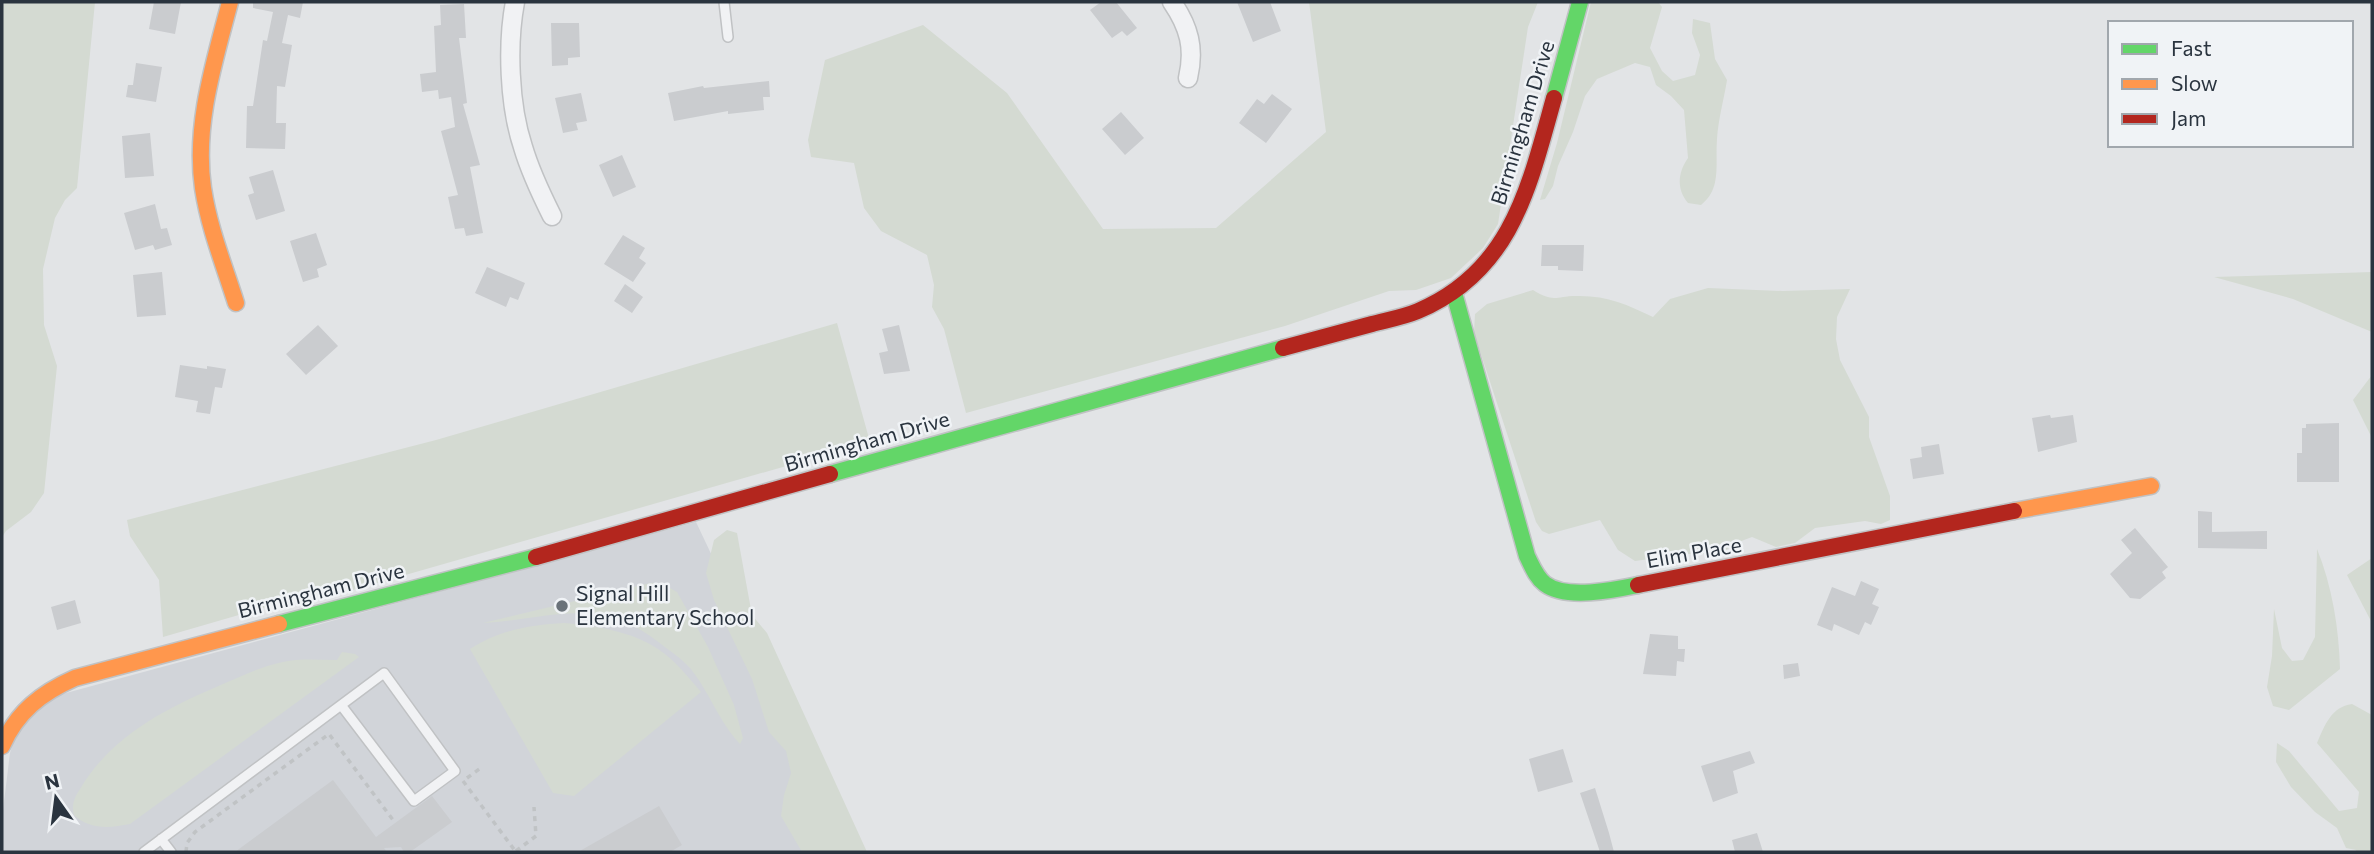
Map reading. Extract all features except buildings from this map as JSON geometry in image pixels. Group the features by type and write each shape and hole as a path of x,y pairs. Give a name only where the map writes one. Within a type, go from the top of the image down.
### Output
{"street":[{"path":"230,2 206,93 200,153 209,219 236,303"},
{"path":"514,2 511,71 516,111 522,144 552,216"},
{"path":"1172,2 1184,20 1191,40 1192,60 1188,78"},
{"name":"Birmingham Drive","path":"2,746 12,723 27,705 54,687 75,678 232,635 479,573 1416,312 1454,293 1474,278 1492,259 1507,237 1535,167 1580,2"},
{"name":"Elim Place","path":"1454,293 1527,556 1537,576 1552,589 1574,592 1612,588 1760,563 1997,514 2151,486"}],"lane":[{"path":"724,2 728,37"},
{"path":"144,852 161,839 341,705 384,673 455,771 414,801 341,705"},
{"path":"161,839 171,852"}],"path":[{"path":"186,852 187,843 195,832 329,734 393,820"},
{"path":"482,767 463,781 515,852 536,836 534,807"}],"shaded area":[{"path":"2,2 95,2 77,188 65,200 55,218 43,269 44,325 57,366 44,493 31,512 2,537"},
{"path":"1309,2 1538,2 1528,27 1498,224 1483,248 1451,278 1416,290 1389,291 1285,326 966,413 944,329 932,307 934,285 927,255 881,231 864,208 854,163 811,157 808,140 825,60 923,25 1007,93 1103,229 1216,228 1326,132"},
{"path":"1591,2 1658,2 1662,7 1650,48 1662,71 1673,81 1695,75 1700,55 1692,33 1693,19 1710,23 1715,59 1727,80 1718,132 1715,184 1708,199 1701,205 1688,203 1680,186 1680,175 1688,158 1684,110 1656,85 1650,67 1635,63 1597,79 1585,96 1553,186 1545,199 1540,200 1557,143"},
{"path":"2372,272 2372,332 2293,299 2214,277"},
{"path":"1708,288 1783,291 1850,289 1837,317 1836,339 1840,360 1869,417 1869,437 1890,496 1890,520 1881,524 1865,521 1815,528 1795,543 1776,547 1752,537 1736,543 1720,554 1686,554 1635,561 1618,550 1600,520 1549,534 1542,531 1536,522 1474,333 1475,314 1487,304 1533,290 1551,298 1590,296 1609,299 1653,317 1670,299"},
{"path":"837,323 870,442 332,596 301,597 163,637 159,580 130,536 127,520 436,440"},
{"path":"2372,375 2372,438 2353,400"},
{"name":"Signal Hill Elementary School","path":"696,522 852,852 2,852 2,818 10,753 17,730 55,696"},
{"path":"727,530 737,533 752,615 767,633 867,852 802,852 781,816 791,773 786,751 769,732 752,679 714,600 706,573 714,540"},
{"path":"2317,549 2334,608 2340,669 2289,710 2273,706 2267,687 2272,656 2274,609 2282,648 2292,661 2303,660 2315,637"},
{"path":"2372,558 2372,623 2347,575"},
{"path":"650,583 661,583 677,592 708,647 734,705 743,738 740,744 690,668 638,629 617,619 575,613 483,623"},
{"path":"564,623 613,630 648,643 670,658 701,692 574,796 553,793 470,649 492,637 515,630"},
{"path":"342,652 359,657 130,824 100,827 74,815 75,797 98,764 129,735 165,711 203,692 275,664 296,660 337,660"},
{"path":"2352,704 2372,715 2372,852 2355,852 2356,850 2346,848 2337,828 2315,812 2291,787 2276,762 2277,743 2289,751 2339,811 2357,808 2359,792 2317,743 2334,713"}],"traffic: fast":[{"path":"1554,98 1580,2"},
{"path":"1454,293 1527,556 1537,575 1545,584 1565,592 1590,592 1638,585"},
{"path":"830,474 1283,348"},
{"path":"279,624 536,557"}],"traffic: slow":[{"path":"230,2 207,94 201,164 209,218 236,303"},
{"path":"2014,511 2151,486"},
{"path":"2,746 15,723 31,705 51,690 75,678 279,624"}],"traffic: jam":[{"path":"1283,348 1413,313 1450,294 1475,273 1496,249 1512,223 1525,194 1554,98"},
{"path":"536,557 830,474"},
{"path":"1638,585 2014,511"}],"place":[{"name":"Signal Hill Elementary School","path":"562,606"}]}
